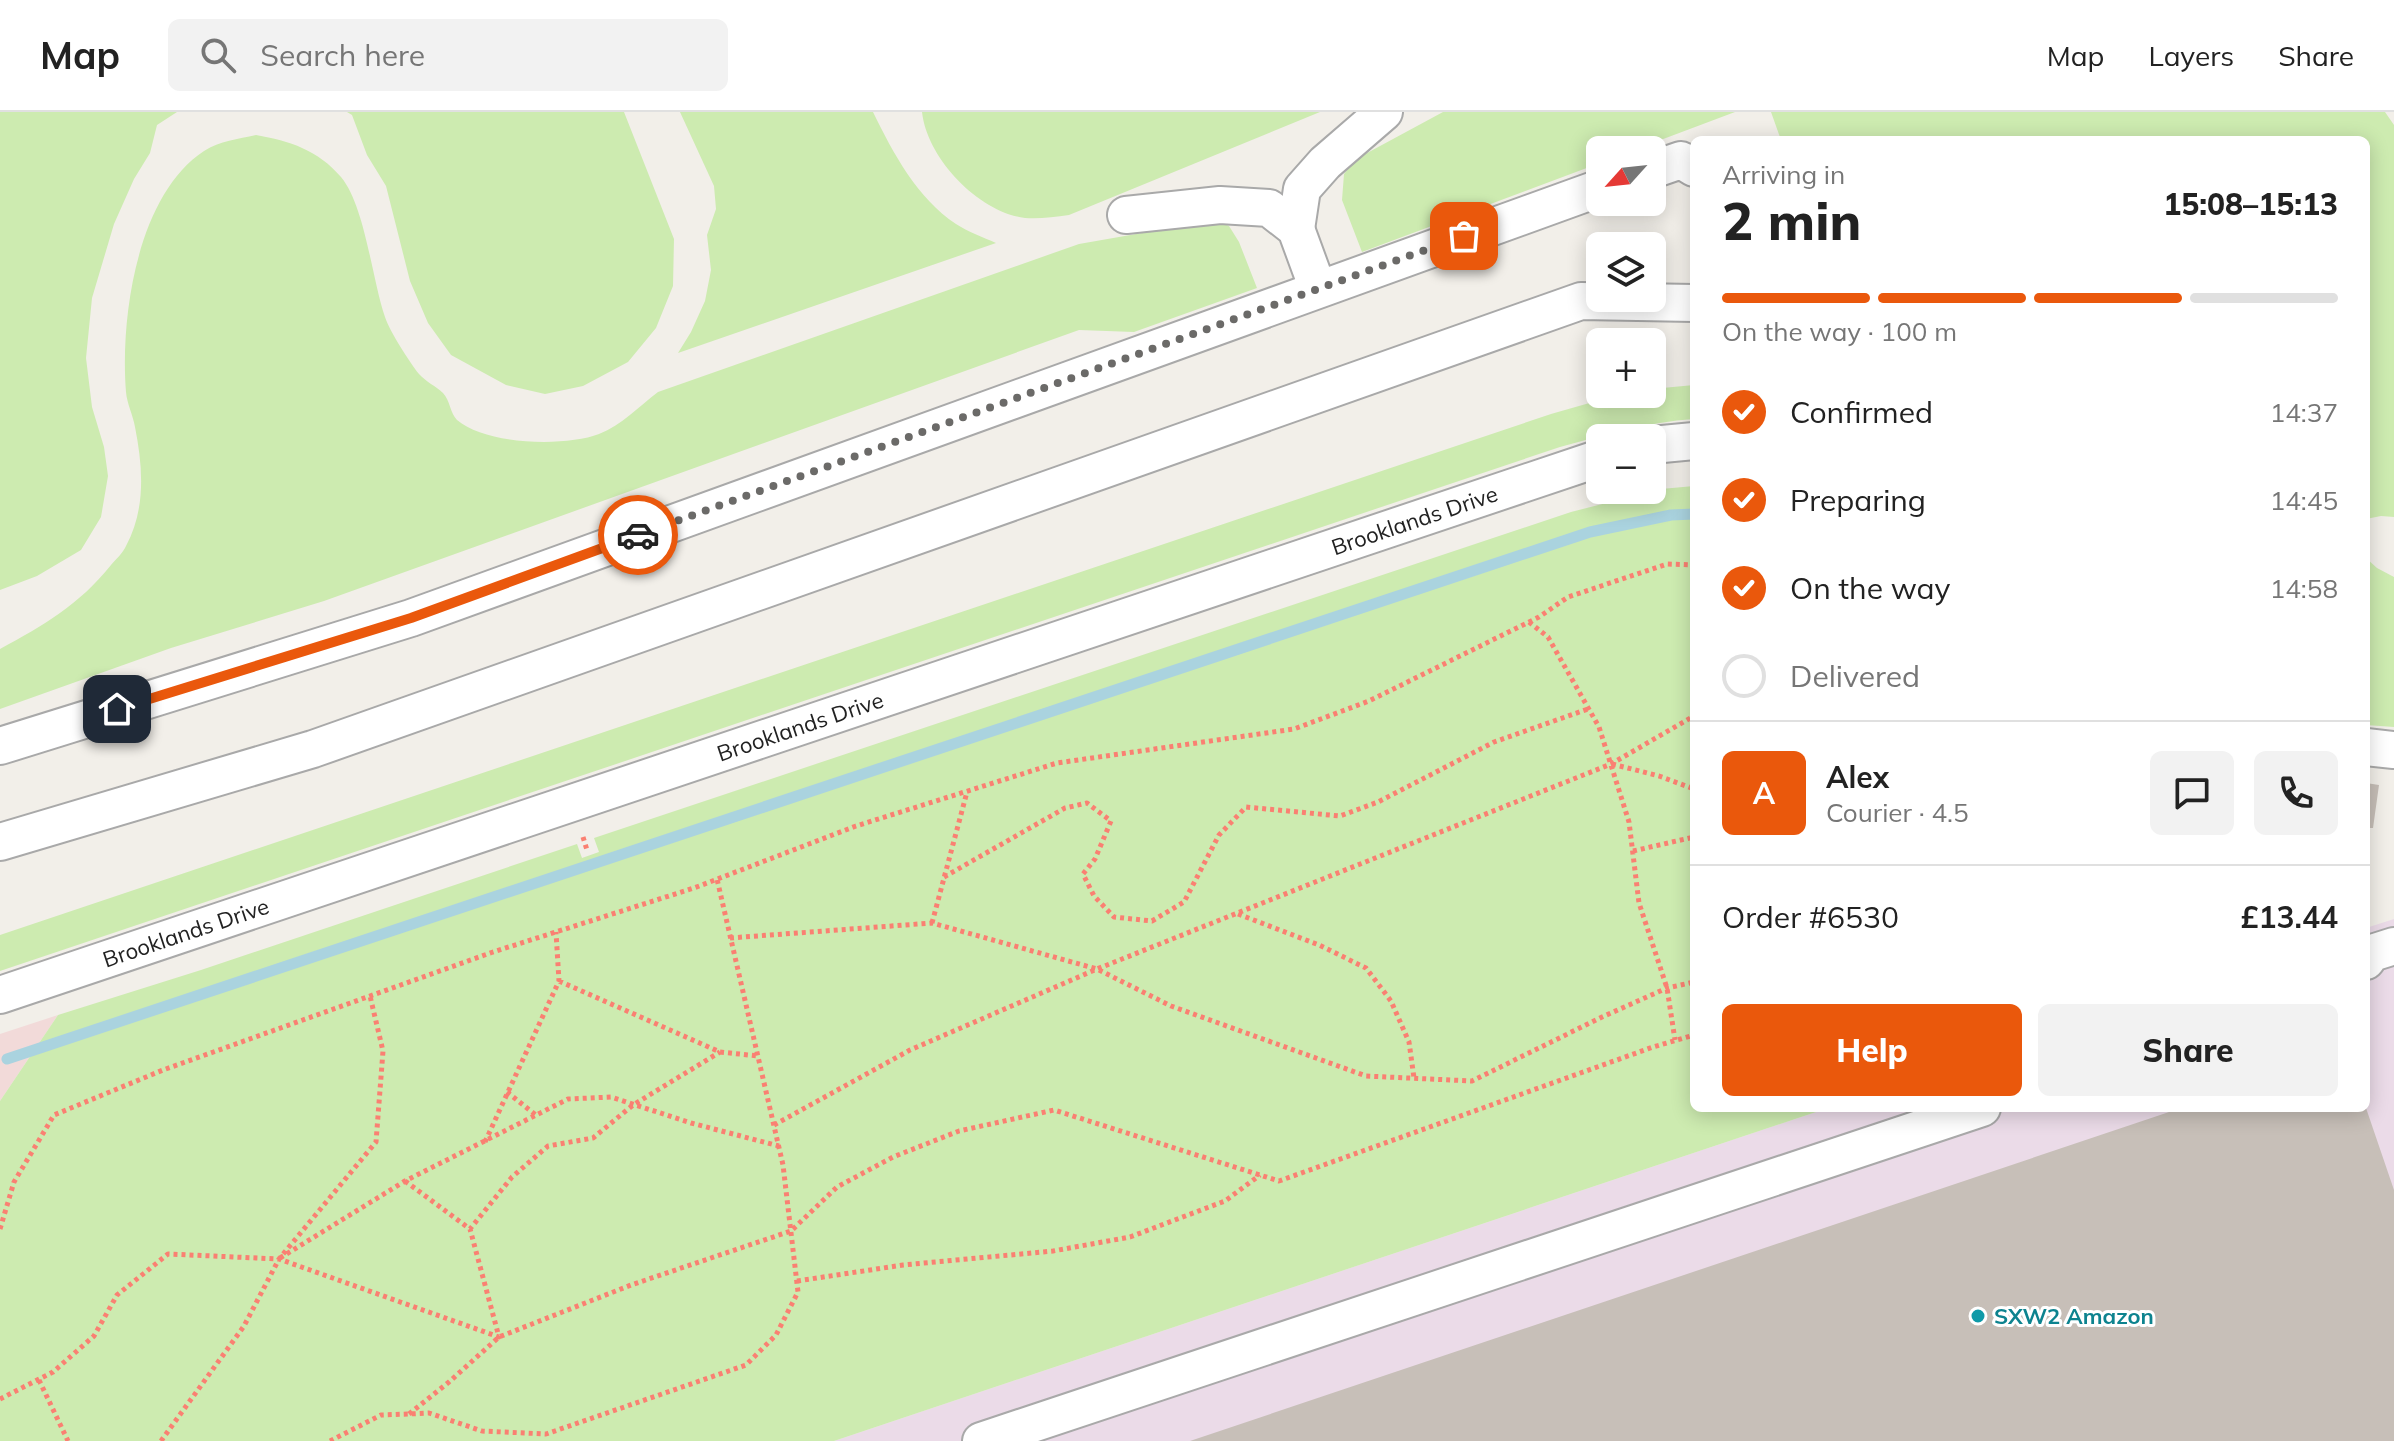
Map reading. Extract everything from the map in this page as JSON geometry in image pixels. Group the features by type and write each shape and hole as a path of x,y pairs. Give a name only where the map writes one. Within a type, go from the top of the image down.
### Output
{"street":[{"path":"1318,289 1296,229 1302,189 1325,163 1384,112"},
{"path":"1666,165 1681,160 1690,166"},
{"path":"0,746 411,618 1586,193"},
{"path":"1126,215 1220,205 1269,208 1296,229"},
{"path":"0,842 313,749 1581,301 1690,303"},
{"path":"1666,444 1690,441"},
{"name":"Brooklands Drive","path":"0,995 1586,463"},
{"path":"2370,747 2394,750"},
{"path":"2370,956 2394,946"},
{"path":"981,1441 1970,1112"}],"path":[{"path":"0,1229 14,1182 54,1115 163,1070 370,996 717,879 856,826 1057,763 1294,729 1369,701 1529,622 1568,597 1667,564 1690,565"},
{"path":"1529,622 1548,637 1599,727 1629,822 1639,903 1667,988 1675,1040"},
{"path":"944,877 1065,808 1087,803 1111,821 1095,859 1083,874 1094,896 1114,917 1152,921 1184,902 1219,835 1246,807 1340,816 1378,802 1494,742 1588,709"},
{"path":"774,1125 910,1050 1097,969 1611,764 1690,718"},
{"path":"1611,764 1690,788"},
{"path":"932,923 967,792"},
{"path":"582,833 587,850"},
{"path":"1633,851 1690,838"},
{"path":"330,1441 381,1415 429,1413 482,1431 546,1434 746,1365 776,1335 798,1292 791,1231 779,1146 717,879"},
{"path":"1238,914 1319,945 1366,968 1391,1001 1409,1042 1414,1078"},
{"path":"730,938 932,923 1097,969 1171,1006 1366,1076 1472,1081 1602,1017 1667,988 1690,983"},
{"path":"484,1143 559,981 556,932"},
{"path":"559,981 720,1052 758,1056"},
{"path":"161,1441 244,1326 279,1259 376,1142 383,1051 370,996"},
{"path":"409,1414 499,1337 631,1285 791,1231 837,1187 893,1157 959,1131 1054,1110 1279,1181 1690,1036"},
{"path":"470,1229 512,1177 548,1146 593,1138 633,1105 720,1052"},
{"path":"507,1092 537,1116"},
{"path":"279,1259 405,1181 568,1099 611,1097 779,1146"},
{"path":"797,1281 903,1265 1053,1251 1130,1237 1225,1201 1260,1175"},
{"path":"405,1181 470,1229 499,1337"},
{"path":"0,1399 53,1372 94,1336 117,1295 168,1254 279,1259 499,1337"},
{"path":"39,1380 68,1441"}],"shaded area":[{"name":"SXW2 Amazon","path":"2394,919 2394,1441 834,1441 1816,1112 2370,1112 2370,927"},
{"path":"58,1015 0,1101 0,1034"}],"green space":[{"path":"0,112 177,112 157,125 150,153 134,179 114,224 92,298 86,358 92,407 104,447 108,476 101,517 81,550 37,576 0,590"},
{"path":"347,112 624,112 674,239 673,286 656,328 628,362 583,386 545,394 506,385 451,355 428,323 410,281 386,186 367,155 352,115"},
{"path":"680,112 873,112 898,159 929,201 956,224 996,243 678,353 705,301 711,270 707,235 716,209 714,186"},
{"path":"922,112 1320,112 1069,215 1025,218 1007,214 990,205 958,180 934,147"},
{"path":"1443,112 1735,112 1666,138 1586,136 1586,168 1362,252 1342,200 1344,174 1356,159"},
{"path":"1771,112 2385,112 2394,125 2394,517 2370,518 2370,136 1780,136"},
{"path":"256,135 303,148 323,160 341,177 356,206 385,317 400,346 419,374 445,396 457,420 487,435 506,439 567,441 599,434 623,421 658,392 1079,244 1216,220 1229,226 1239,242 1257,288 1134,332 1079,330 324,601 171,648 0,709 0,649 46,622 86,592 123,551 137,517 141,488 140,457 127,396 126,329 130,295 148,227 181,171 204,151"},
{"path":"1690,385 1690,419 1657,424 1586,424 1586,440 0,971 0,935 1586,404 1586,408 1666,408 1666,388"},
{"path":"1690,486 1690,1112 1816,1112 834,1441 0,1441 0,1101 58,1015 577,844 582,858 599,852 594,838 1602,504 1666,504 1666,489"},
{"path":"2370,562 2394,577 2394,727 2370,725"}],"building":[{"path":"2370,784 2379,785 2373,828 2370,828"},
{"name":"SXW2 Amazon","path":"2169,1112 2367,1112 2394,1190 2394,1441 1190,1441"}],"waterway":[{"path":"7,1059 1590,532 1671,515 1690,514"}],"way so far":[{"path":"638,535 1464,236"}],"place":[{"name":"SXW2 Amazon","path":"1978,1316"}],"route":[{"path":"117,709 411,618 638,535"}]}
